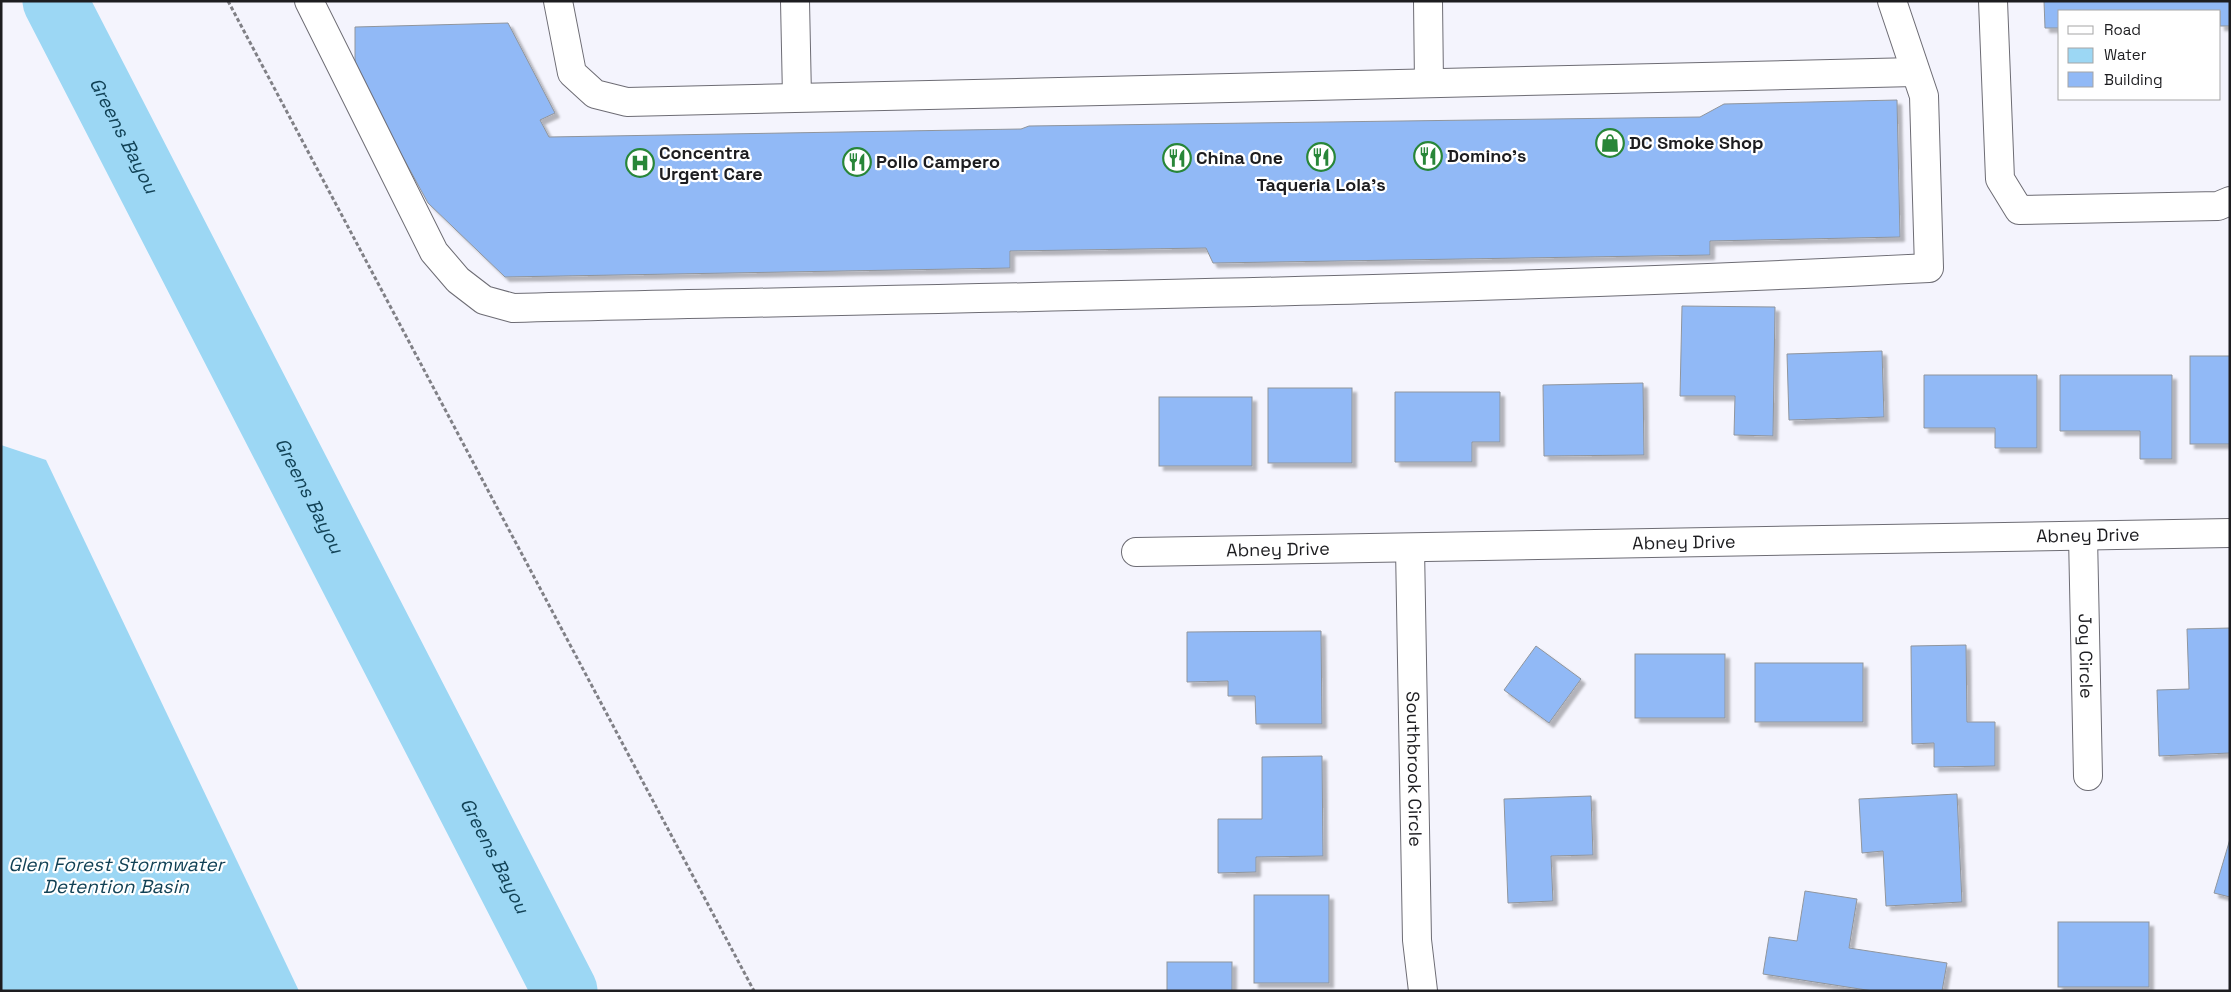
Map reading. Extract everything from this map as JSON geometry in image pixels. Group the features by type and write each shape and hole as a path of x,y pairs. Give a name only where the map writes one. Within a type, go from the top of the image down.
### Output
{"street":[{"path":"309,1 434,252 458,280 484,300 513,308 1293,291 1730,278 1929,268 1924,96 1892,1"},
{"path":"558,1 572,73 594,94 627,102 1916,72"},
{"path":"795,1 797,98"},
{"path":"1428,1 1429,83"},
{"path":"1993,1 2000,179 2019,210 2218,206 2230,201"},
{"name":"Abney Drive","path":"1136,552 2230,533"},
{"name":"Joy Circle","path":"2083,536 2088,776"},
{"name":"Southbrook Circle","path":"1410,548 1417,940 1423,991"}],"path":[{"path":"228,1 754,991"}],"water":[{"name":"Glen Forest Stormwater Detention Basin","path":"1,445 46,460 299,991 1,991"}],"building":[{"path":"2044,1 2230,1 2230,26 2221,26 2221,10 2058,10 2058,28 2045,28"},
{"path":"508,23 555,113 540,120 549,137 1021,129 1029,126 1700,117 1724,104 1897,100 1900,237 1710,241 1710,255 1213,263 1206,248 1010,251 1010,268 505,277 428,203 355,70 355,27"},
{"path":"1682,306 1775,307 1773,436 1734,435 1735,396 1680,396"},
{"path":"1882,351 1884,417 1789,420 1787,354"},
{"path":"2190,356 2230,356 2230,444 2190,444"},
{"path":"1924,375 2037,375 2037,448 1995,448 1995,428 1924,428"},
{"path":"2060,375 2172,375 2172,459 2140,459 2140,431 2060,431"},
{"path":"1643,383 1644,455 1544,456 1543,385"},
{"path":"1268,388 1352,388 1352,463 1268,463"},
{"path":"1395,392 1500,392 1500,442 1472,442 1472,462 1395,462"},
{"path":"1159,397 1252,397 1252,466 1159,466"},
{"path":"2230,628 2230,753 2159,756 2157,690 2189,689 2187,629"},
{"path":"1321,631 1322,724 1256,724 1255,696 1228,696 1228,681 1187,682 1187,632"},
{"path":"1966,645 1967,722 1995,722 1995,766 1934,767 1934,743 1912,744 1911,646"},
{"path":"1536,646 1581,679 1549,723 1504,690"},
{"path":"1635,654 1725,654 1725,718 1635,718"},
{"path":"1755,663 1863,663 1863,722 1755,722"},
{"path":"1322,756 1323,856 1256,857 1256,872 1218,873 1218,819 1262,819 1262,757"},
{"path":"1957,794 1962,902 1886,906 1883,851 1862,853 1859,799"},
{"path":"1591,796 1593,855 1551,856 1553,901 1508,903 1504,799"},
{"path":"2230,839 2230,897 2214,893"},
{"path":"1805,891 1857,899 1849,948 1947,963 1942,991 1873,991 1763,974 1769,937 1797,941"},
{"path":"1254,895 1329,895 1329,983 1254,983"},
{"path":"2058,922 2149,922 2149,987 2058,987"},
{"path":"1167,962 1232,962 1232,991 1167,991"}],"waterway":[{"name":"Greens Bayou","path":"55,1 565,991"}],"place":[{"name":"DC Smoke Shop","path":"1610,143"},
{"name":"Domino's","path":"1428,156"},
{"name":"Taqueria Lola's","path":"1321,157"},
{"name":"China One","path":"1177,158"},
{"name":"Pollo Campero","path":"857,162"},
{"name":"Concentra Urgent Care","path":"640,163"}]}
